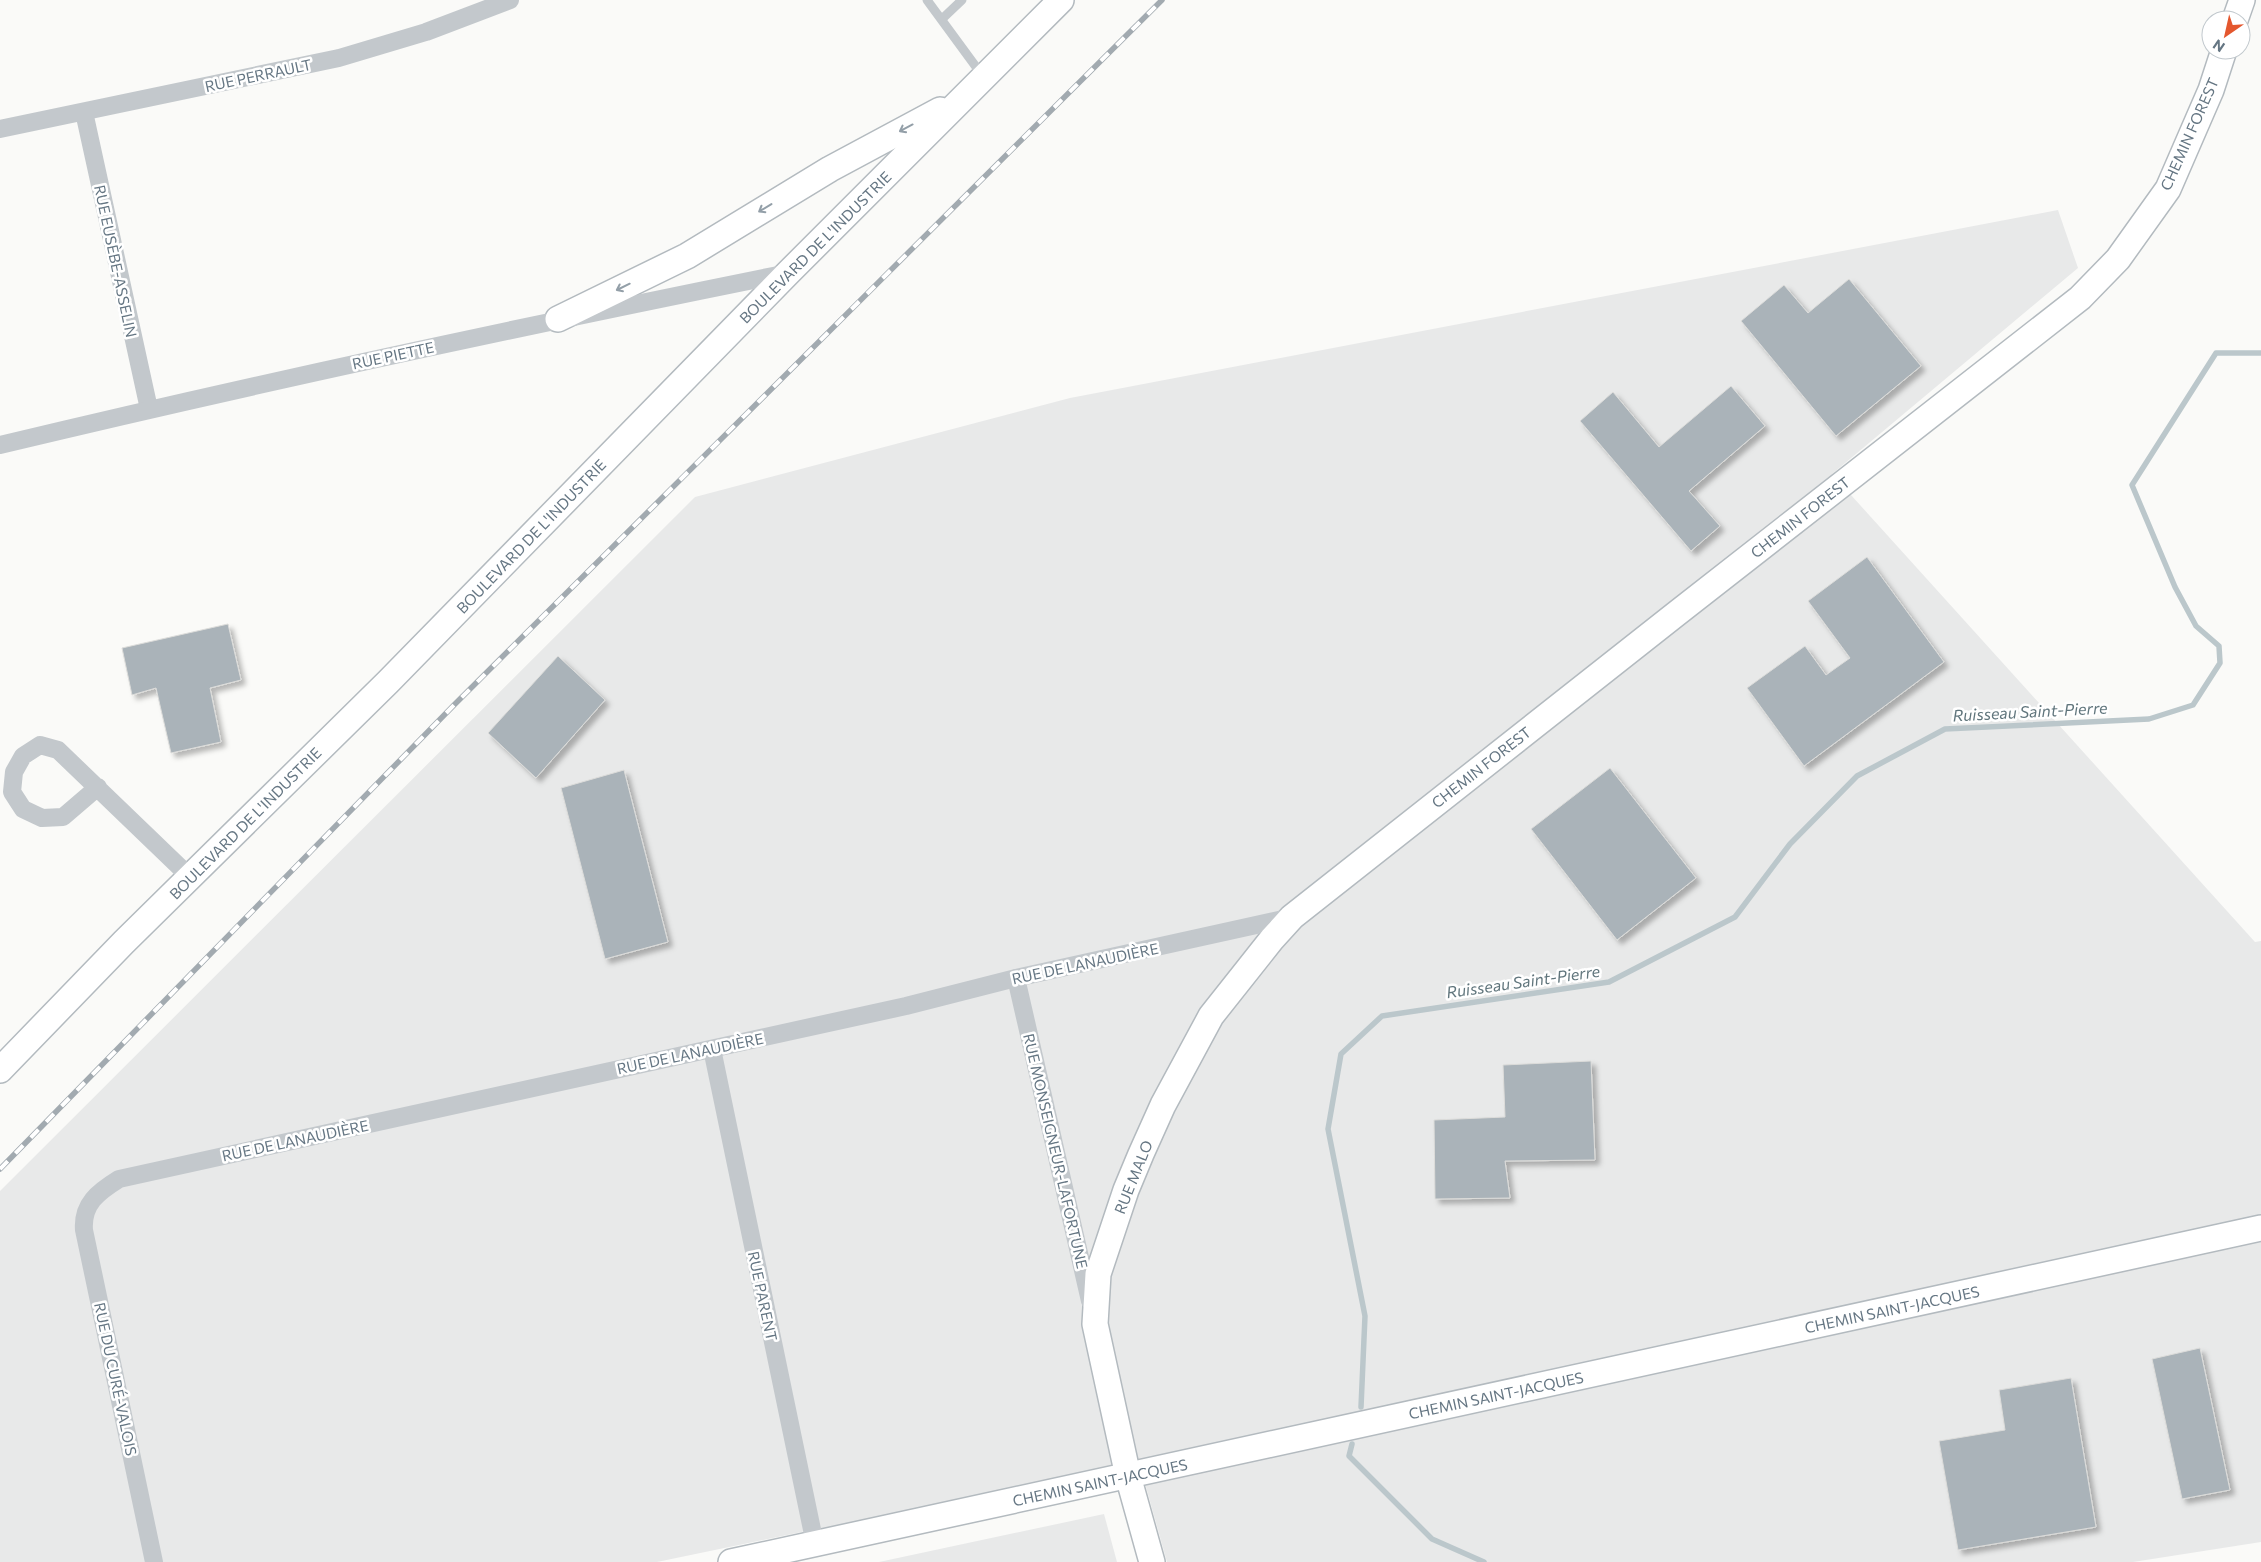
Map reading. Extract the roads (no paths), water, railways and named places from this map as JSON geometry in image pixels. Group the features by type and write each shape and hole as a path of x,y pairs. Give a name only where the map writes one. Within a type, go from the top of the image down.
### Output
{"street":[{"name":"RUE PERRAULT","path":"0,129 339,58 426,32 510,0"},
{"name":"BOULEVARD DE L'INDUSTRIE","path":"0,1070 124,942 388,682 788,273 1061,0"},
{"name":"CHEMIN FOREST","path":"1292,917 2080,298 2118,259 2168,189 2211,90 2221,60"},
{"path":"558,319 687,256 830,169 964,97"},
{"name":"RUE EUSÈBE-ASSELIN","path":"84,112 149,409"},
{"name":"RUE PIETTE","path":"0,445 149,409 558,319 788,273"},
{"path":"98,787 63,817 42,818 23,809 12,792 14,772 23,756 40,745 58,750 98,787 190,877"},
{"name":"RUE DE LANAUDIÈRE","path":"94,1198 119,1179 906,1006 1016,978 1292,917"},
{"name":"RUE MALO","path":"1152,1562 1128,1476 1095,1324 1098,1274 1126,1190 1163,1105 1211,1016 1272,939 1292,917"},
{"path":"0,1050 124,942"},
{"name":"RUE MONSEIGNEUR-LAFORTUNE","path":"1016,978 1095,1324"},
{"name":"RUE PARENT","path":"712,1048 815,1544"},
{"name":"RUE DU CURÉ-VALOIS","path":"94,1198 83,1216 84,1230 154,1562"},
{"name":"CHEMIN SAINT-JACQUES","path":"731,1562 2261,1228"}],"lane":[{"path":"927,0 984,77"},
{"path":"942,19 962,0"}],"waterway":[{"name":"Ruisseau Saint-Pierre","path":"1361,1407 1365,1316 1328,1129 1341,1054 1382,1016 1609,982 1735,917 1790,844 1857,776 1945,729 2149,719 2193,705 2220,663 2219,646 2196,626 2175,587 2132,485 2216,353 2261,353"},
{"name":"Ruisseau Saint-Pierre","path":"1352,1444 1349,1456 1432,1539 1484,1562"}],"railway":[{"path":"0,1169 455,704 1162,0"}]}
